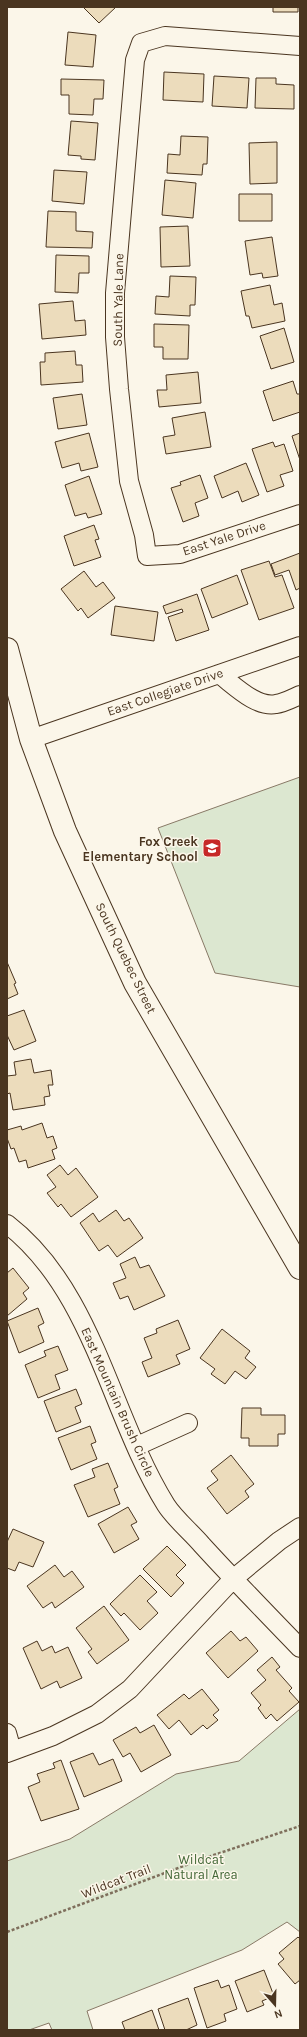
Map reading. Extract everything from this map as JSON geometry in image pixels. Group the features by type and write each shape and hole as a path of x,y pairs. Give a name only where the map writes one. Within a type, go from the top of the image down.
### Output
{"main road":[{"name":"South Quebec Street","path":"7,649 31,739 65,831 135,983 300,1268"}],"street":[{"name":"South Yale Lane","path":"147,556 144,535 129,481 119,389 115,330 115,293 135,60 141,43 165,36 300,46"},
{"name":"East Yale Drive","path":"147,556 180,554 300,514"},
{"name":"East Collegiate Drive","path":"31,739 300,646"},
{"path":"219,674 252,698 266,704 276,704 300,695"},
{"name":"East Mountain Brush Circle","path":"7,1224 43,1257 73,1303 137,1446 166,1506 233,1579 300,1648"},
{"path":"137,1446 188,1424"},
{"path":"7,1733 10,1752 53,1736 97,1714 130,1689 233,1579 279,1541 300,1527"}],"path":[{"name":"Wildcat Trail","path":"7,1932 205,1858 300,1826"}],"green space":[{"path":"300,777 300,987 215,973 158,828"},
{"name":"Wildcat Natural Area","path":"300,1709 300,1932 287,1922 242,1950 87,2011 93,2030 52,2030 49,2023 29,2030 7,2030 7,1861 70,1839 176,1774 239,1761"}],"building":[{"path":"83,7 116,7 99,23"},
{"path":"273,7 298,7 298,12 273,12"},
{"path":"68,32 96,35 93,67 65,65"},
{"path":"164,72 204,74 203,102 163,100"},
{"path":"214,76 249,78 247,108 212,106"},
{"path":"256,78 276,78 276,84 294,85 294,109 255,108"},
{"path":"61,79 104,80 103,99 94,99 93,115 69,114 69,95 61,95"},
{"path":"71,121 98,123 95,160 81,159 81,156 68,155"},
{"path":"181,136 208,137 207,164 203,164 202,175 167,173 168,154 180,155"},
{"path":"277,142 277,183 250,184 249,143"},
{"path":"54,170 87,172 84,204 52,201"},
{"path":"165,180 196,183 193,218 162,215"},
{"path":"239,194 272,194 272,221 239,221"},
{"path":"48,211 76,212 76,231 93,232 92,248 46,247"},
{"path":"188,226 190,266 161,267 160,227"},
{"path":"272,237 278,276 263,278 262,273 250,275 245,241"},
{"path":"56,255 89,256 89,273 79,273 78,293 55,292"},
{"path":"170,276 196,277 195,305 190,305 190,316 155,314 156,296 169,297"},
{"path":"270,285 274,305 282,303 285,321 252,328 249,316 246,316 241,291"},
{"path":"73,301 75,321 85,320 86,335 42,339 39,304"},
{"path":"154,324 189,325 188,359 163,359 163,347 154,347"},
{"path":"284,328 294,362 271,369 260,336"},
{"path":"75,351 76,365 82,365 83,382 41,385 40,362 45,362 45,353"},
{"path":"198,372 201,403 159,407 157,390 167,390 166,375"},
{"path":"293,381 297,394 300,394 300,412 273,421 263,391"},
{"path":"82,394 87,425 58,429 53,398"},
{"path":"205,412 211,447 166,454 163,437 175,435 172,418"},
{"path":"89,433 98,467 81,471 79,463 62,468 55,442"},
{"path":"300,433 300,460 292,436"},
{"path":"273,442 275,447 284,444 293,471 280,475 284,486 267,492 252,449"},
{"path":"246,463 259,495 242,502 238,491 222,498 214,476"},
{"path":"200,475 208,498 195,503 199,516 183,522 171,488 181,485 180,482"},
{"path":"89,476 102,514 88,518 86,513 75,516 65,485"},
{"path":"94,525 99,539 95,540 101,557 74,566 64,536"},
{"path":"300,553 300,588 296,590 289,570 275,575 271,564"},
{"path":"269,561 275,577 282,575 294,608 259,620 241,570"},
{"path":"84,571 96,587 103,582 115,598 88,618 81,608 78,611 61,589"},
{"path":"237,575 248,604 212,618 201,589"},
{"path":"197,594 209,630 176,641 168,617 183,612 182,609 166,614 163,606"},
{"path":"115,606 158,612 154,641 111,635"},
{"path":"7,962 16,983 14,984 18,994 7,999"},
{"path":"24,1010 36,1041 14,1050 7,1035 7,1016"},
{"path":"31,1059 34,1073 51,1070 53,1085 48,1085 50,1096 44,1097 45,1105 13,1110 10,1093 7,1094 7,1076 16,1075 14,1062"},
{"path":"42,1123 47,1138 53,1136 57,1148 52,1150 55,1159 28,1168 26,1160 19,1162 14,1148 11,1149 7,1138 7,1130 21,1126 22,1130"},
{"path":"60,1165 68,1175 76,1168 98,1197 71,1217 61,1204 58,1207 47,1193 56,1187 47,1175"},
{"path":"116,1210 124,1221 129,1218 143,1238 117,1257 108,1245 99,1251 80,1223 93,1213 99,1222"},
{"path":"135,1257 140,1268 149,1265 165,1296 134,1310 128,1296 120,1299 113,1283 126,1278 120,1264"},
{"path":"13,1268 29,1288 23,1293 27,1299 7,1316 7,1273"},
{"path":"38,1308 44,1323 38,1326 44,1342 19,1353 7,1321"},
{"path":"178,1320 190,1349 176,1355 180,1364 148,1377 142,1362 152,1358 144,1338 157,1333 156,1329"},
{"path":"222,1329 250,1351 245,1358 256,1367 246,1379 235,1371 225,1384 211,1374 215,1369 200,1358"},
{"path":"58,1346 68,1370 55,1375 60,1389 38,1398 25,1365 46,1356 44,1351"},
{"path":"76,1389 82,1404 75,1407 81,1422 56,1432 44,1401"},
{"path":"242,1408 261,1408 261,1415 285,1415 285,1434 278,1434 278,1446 249,1446 249,1438 241,1438"},
{"path":"90,1426 96,1442 91,1444 97,1459 71,1470 58,1438"},
{"path":"231,1455 254,1484 245,1491 249,1497 227,1514 207,1488 218,1480 211,1471"},
{"path":"108,1463 118,1487 114,1489 120,1504 88,1517 74,1485 95,1477 92,1469"},
{"path":"128,1507 137,1522 131,1525 139,1539 114,1553 98,1524"},
{"path":"13,1529 44,1542 33,1567 19,1562 15,1571 7,1568 7,1542"},
{"path":"167,1546 186,1565 176,1575 184,1583 171,1597 143,1569"},
{"path":"55,1565 64,1577 72,1571 84,1587 55,1608 52,1602 43,1608 27,1586"},
{"path":"140,1575 157,1592 147,1601 158,1613 140,1630 124,1613 121,1616 110,1604"},
{"path":"104,1606 129,1640 97,1664 88,1652 92,1649 76,1628"},
{"path":"231,1631 240,1641 246,1637 258,1651 228,1678 206,1653"},
{"path":"37,1641 42,1651 52,1646 55,1653 68,1647 82,1678 60,1688 57,1681 41,1689 23,1648"},
{"path":"272,1657 280,1667 276,1670 292,1688 289,1691 299,1702 277,1721 271,1714 266,1719 258,1708 261,1705 251,1693 266,1680 257,1670"},
{"path":"202,1689 219,1710 213,1715 218,1720 207,1729 203,1725 191,1735 179,1720 169,1729 157,1715 184,1694 189,1699"},
{"path":"154,1725 171,1755 141,1772 130,1753 123,1757 113,1740 136,1727 140,1733"},
{"path":"93,1753 99,1765 113,1759 122,1781 84,1797 70,1762"},
{"path":"61,1760 79,1809 41,1821 28,1787 40,1782 37,1774 55,1768 53,1763"},
{"path":"298,1937 300,1939 300,1980 295,1984 278,1964 284,1959 279,1953"},
{"path":"264,1970 274,1996 262,2001 264,2005 247,2012 235,1981"},
{"path":"218,1980 221,1988 229,1985 237,2009 224,2014 226,2021 207,2028 194,1988"},
{"path":"188,1998 197,2025 186,2030 165,2030 158,2009"},
{"path":"152,2010 159,2030 125,2030 122,2022"}],"place":[{"name":"Fox Creek Elementary School","path":"212,848"}]}
